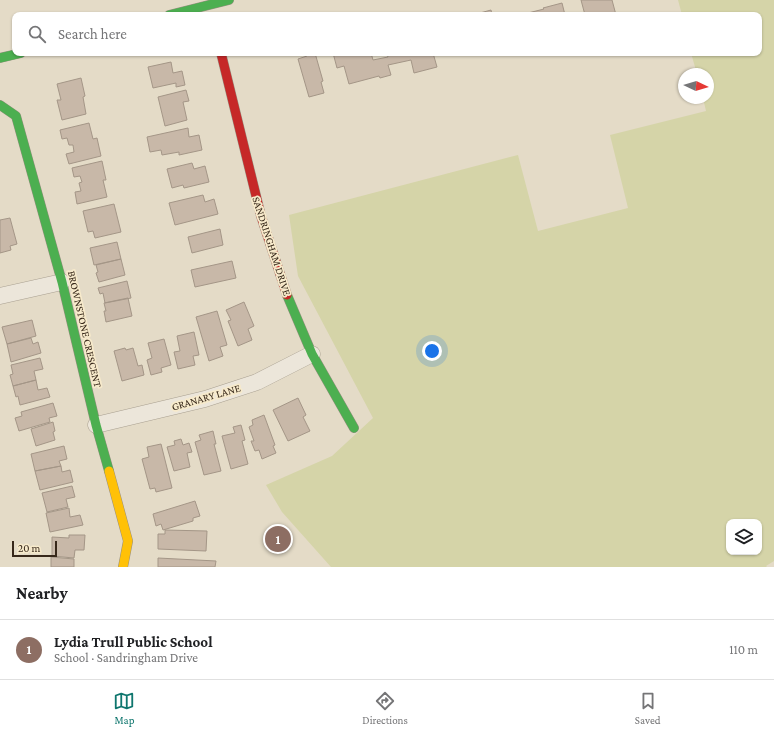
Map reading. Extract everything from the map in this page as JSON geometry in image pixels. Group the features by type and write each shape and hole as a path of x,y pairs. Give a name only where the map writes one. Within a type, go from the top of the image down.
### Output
{"street":[{"path":"184,12 209,7 229,0"},
{"path":"0,58 12,55"},
{"name":"SANDRINGHAM DRIVE","path":"222,56 261,216 284,287 312,354 354,428"},
{"name":"BROWNSTONE CRESCENT","path":"0,105 16,116 62,282 96,425 128,541 123,567"},
{"path":"0,296 62,282"},
{"name":"GRANARY LANE","path":"96,425 205,399 257,382 312,354"}],"green space":[{"path":"678,0 774,0 774,561 766,566 767,567 331,567 282,512 266,485 332,456 373,418 298,276 289,215 518,155 538,231 628,208 610,135 706,111 704,104 714,104 714,68 695,68 692,56 762,56 762,12 681,12"}],"building":[{"path":"581,0 612,0 615,12 584,12"},
{"path":"562,3 564,12 532,12 544,9 543,8"},
{"path":"307,56 316,56 323,81 321,82 324,93 309,97 298,59"},
{"path":"334,56 372,56 373,60 388,56 434,56 437,67 414,73 411,60 388,65 391,75 380,78 379,76 349,84 344,66 337,68"},
{"path":"171,62 173,73 182,71 185,85 176,87 176,83 153,88 148,67"},
{"path":"81,78 85,96 83,97 86,114 62,120 57,100 61,100 57,84"},
{"path":"186,90 189,101 183,102 187,120 165,126 158,97"},
{"path":"89,123 93,139 97,138 101,156 69,164 66,154 74,152 73,145 69,145 67,138 62,139 60,130"},
{"path":"188,128 189,137 199,135 202,150 179,155 179,152 162,155 161,150 150,152 147,137"},
{"path":"102,161 106,180 103,180 107,197 77,204 75,192 81,191 79,183 82,182 80,176 74,177 72,168"},
{"path":"192,163 194,169 205,166 209,182 184,188 183,185 172,188 167,169"},
{"path":"203,195 205,202 214,199 218,214 175,225 169,203"},
{"path":"114,204 121,232 95,238 93,231 88,232 83,211"},
{"path":"10,218 17,244 10,246 11,250 0,253 0,220"},
{"path":"220,229 223,245 192,253 188,237"},
{"path":"117,242 121,259 94,265 90,248"},
{"path":"121,259 125,275 99,282 96,273 98,272 96,265"},
{"path":"232,261 236,278 195,287 191,270"},
{"path":"127,281 131,298 105,303 103,293 100,294 98,288"},
{"path":"128,298 132,316 106,322 104,303"},
{"path":"244,302 254,326 248,329 252,340 238,346 228,321 231,320 226,310"},
{"path":"217,311 227,345 220,347 223,356 209,361 196,317"},
{"path":"32,320 36,336 7,344 2,327"},
{"path":"194,332 199,355 193,356 195,365 178,369 174,352 180,351 177,336"},
{"path":"31,338 33,344 38,342 41,353 11,362 7,344"},
{"path":"164,339 171,365 161,368 162,372 151,375 147,360 152,358 148,343"},
{"path":"125,348 126,350 133,348 138,366 142,365 144,375 122,381 114,351"},
{"path":"40,358 43,369 34,371 36,380 13,386 10,375 13,374 11,365"},
{"path":"36,380 38,390 47,388 50,397 20,405 18,396 16,397 13,386"},
{"path":"298,398 306,415 303,417 310,431 288,441 273,410"},
{"path":"53,403 57,416 49,418 50,422 19,431 15,418 22,416 21,412"},
{"path":"264,415 275,445 273,446 276,453 262,459 259,450 255,451 251,441 254,441 249,427 253,425 252,420"},
{"path":"53,422 55,440 36,446 31,429"},
{"path":"241,425 245,440 242,441 248,464 231,469 222,436 235,433 233,427"},
{"path":"213,431 216,444 214,444 221,471 204,475 195,442 201,440 199,435"},
{"path":"181,439 183,445 189,443 192,452 187,453 190,467 174,471 167,447 175,445 174,441"},
{"path":"161,444 172,488 156,492 155,488 150,489 142,459 149,457 147,447"},
{"path":"64,446 67,459 59,461 61,466 35,471 31,454"},
{"path":"61,466 62,472 70,470 73,482 40,490 35,471"},
{"path":"72,486 75,497 66,499 68,507 47,512 42,493"},
{"path":"195,501 200,516 193,518 193,521 163,530 161,524 156,526 153,514"},
{"path":"69,508 70,517 80,515 83,525 50,532 46,513"},
{"path":"165,530 207,531 206,551 158,549 158,534 165,534"},
{"path":"69,535 85,535 84,550 75,550 74,558 52,556 52,537 69,538"},
{"path":"51,557 74,559 74,567 51,567"},
{"path":"158,558 216,561 215,567 158,567"}],"traffic: fast":[{"path":"181,12 229,0"},
{"path":"0,58 12,55"},
{"path":"0,105 16,116 62,282 96,425 109,471"},
{"path":"287,295 312,354 354,428"}],"traffic: slow":[{"path":"109,471 128,541 123,567"}],"traffic: jam":[{"path":"222,56 261,216 287,295"}],"place":[{"name":"Lydia Trull Public School","path":"278,539"}]}
